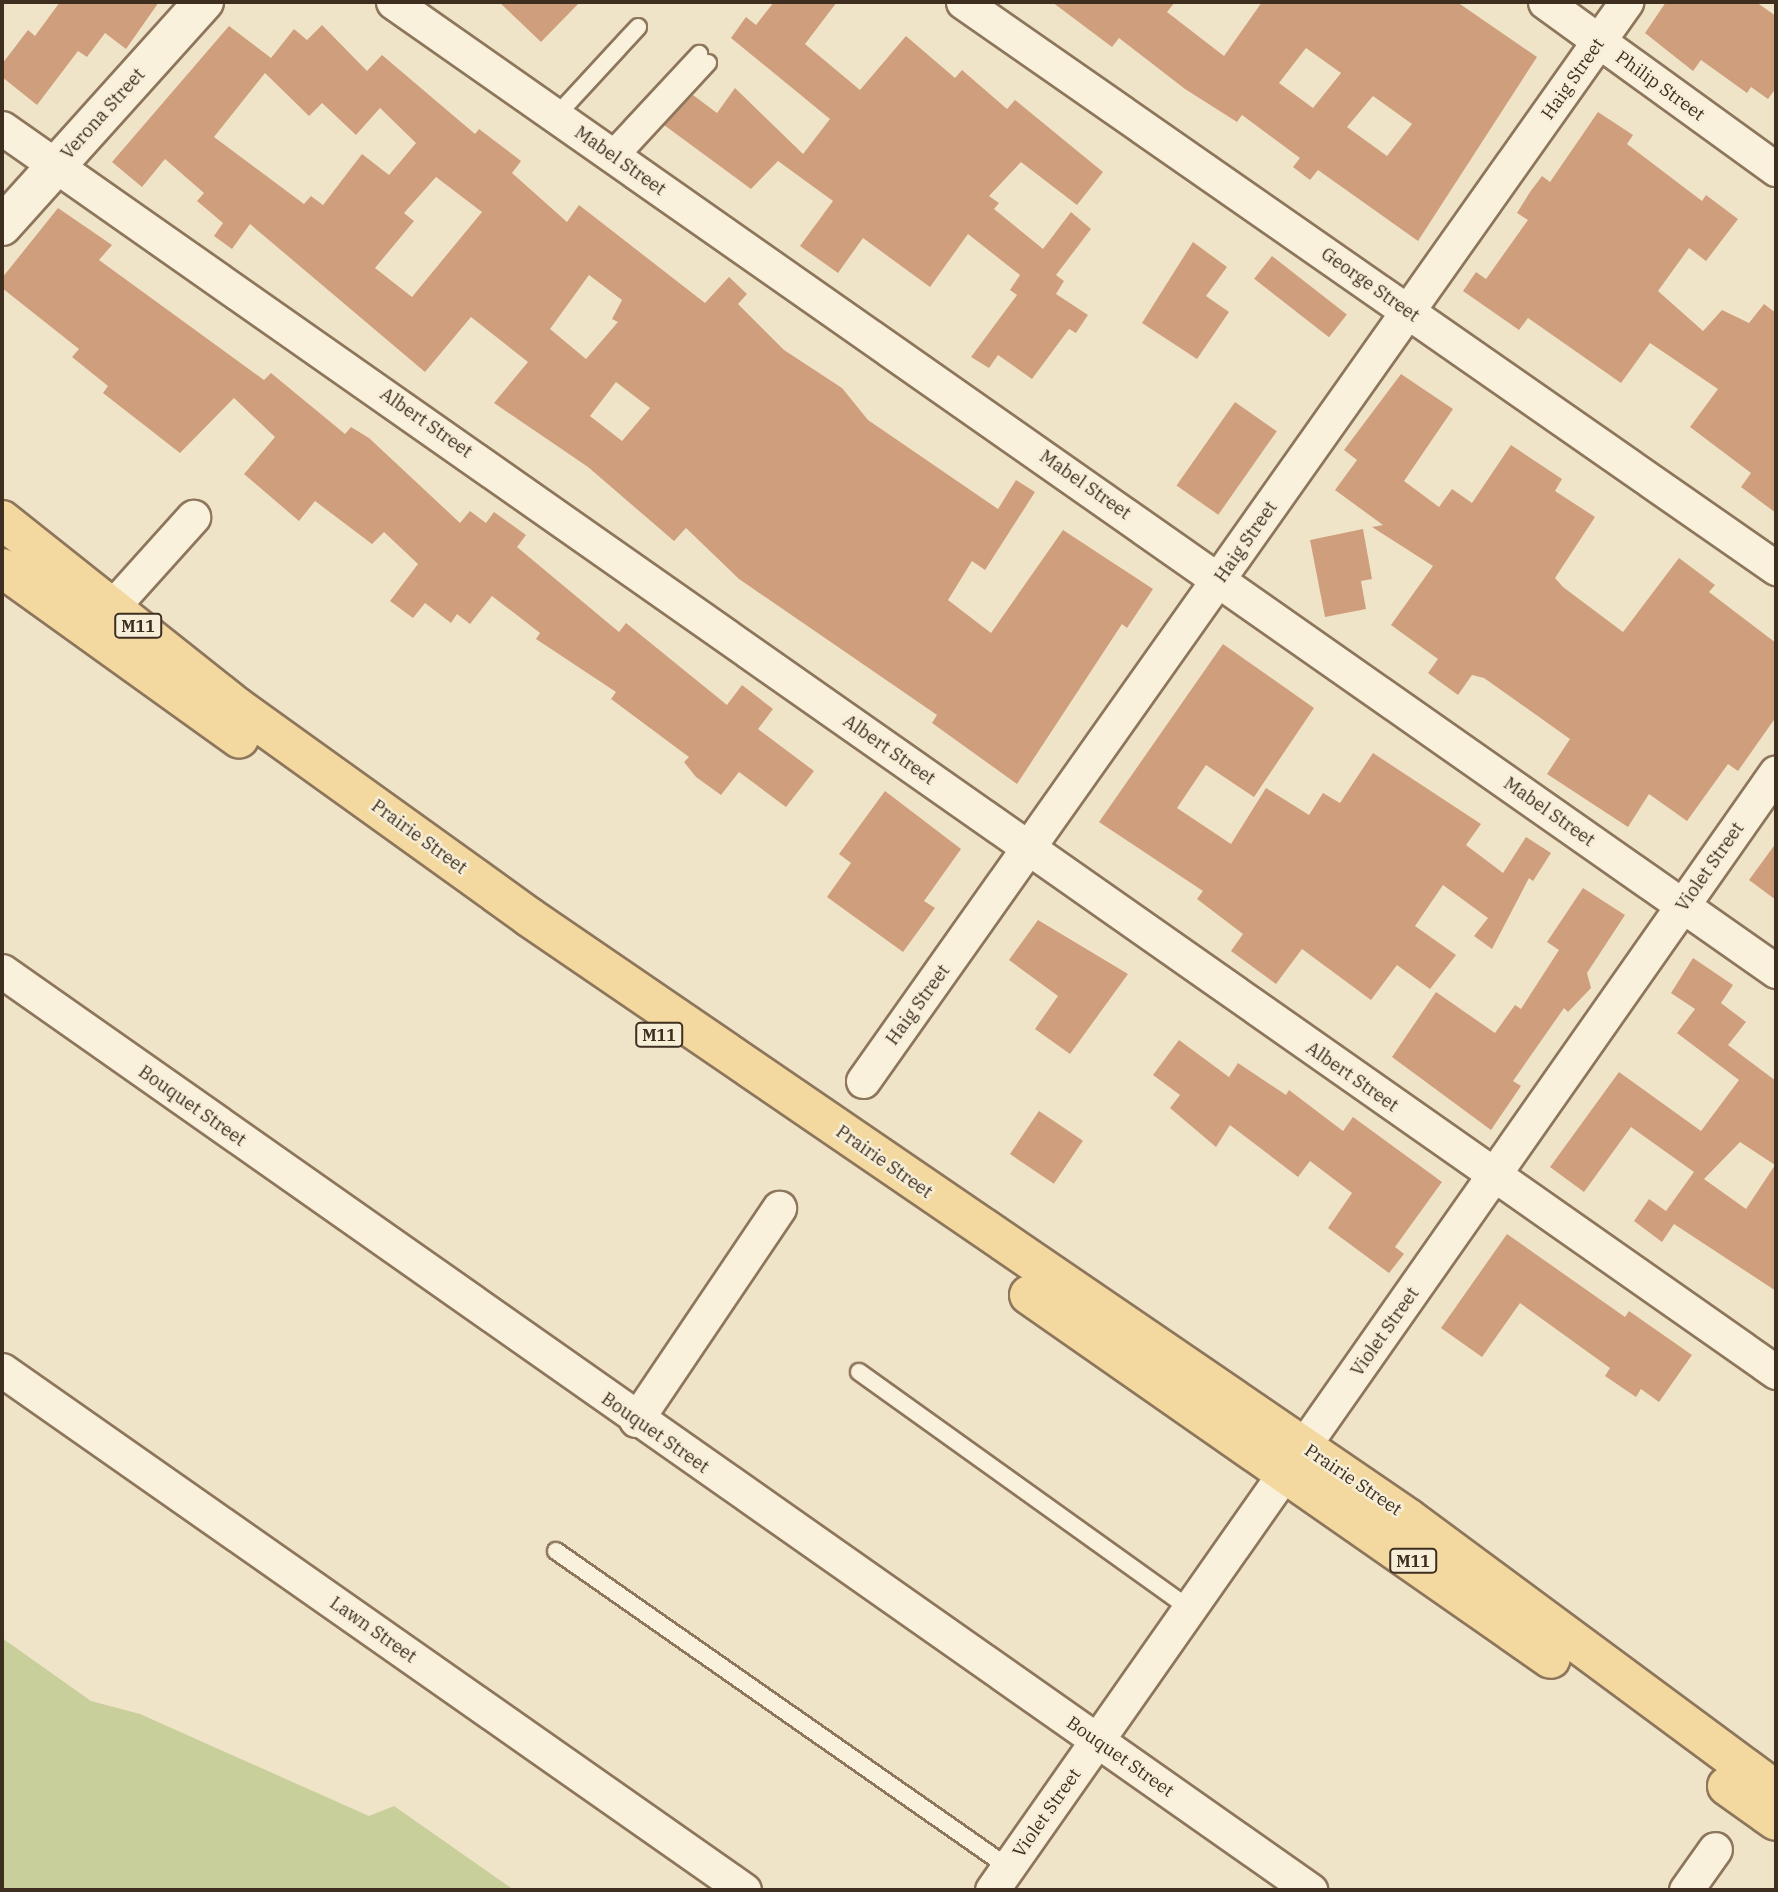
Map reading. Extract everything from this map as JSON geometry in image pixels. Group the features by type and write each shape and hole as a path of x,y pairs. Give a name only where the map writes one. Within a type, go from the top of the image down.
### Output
{"main road":[{"name":"Verona Street","path":"2,226 204,2"},
{"name":"Prairie Street","path":"2,520 237,706 529,917 1295,1459 1776,1821"},
{"name":"Prairie Street","path":"2,568 498,923 1295,1459 1776,1790"}],"street":[{"name":"George Street","path":"963,2 1776,568"},
{"name":"Philip Street","path":"1545,2 1776,169"},
{"name":"Haig Street","path":"863,1081 1626,2"},
{"name":"Mabel Street","path":"403,4 556,116 1776,971"},
{"name":"Albert Street","path":"2,128 1776,1372"},
{"path":"113,606 193,517"},
{"name":"Violet Street","path":"1000,1879 1776,772"},
{"name":"Bouquet Street","path":"2,971 636,1420 1310,1890"},
{"path":"636,1420 779,1208"},
{"name":"Lawn Street","path":"2,1370 744,1890"},
{"path":"1686,1890 1715,1849"}],"lane":[{"path":"556,116 638,27"},
{"path":"613,156 703,58"},
{"path":"859,1372 1190,1609"},
{"path":"556,1551 1000,1879"}],"green space":[{"path":"2,1638 91,1701 140,1714 369,1816 394,1806 514,1890 2,1890"}],"building":[{"path":"60,2 159,2 126,49 105,33 87,57 78,51 37,105 2,77 2,64 28,30 35,36"},
{"path":"499,2 580,2 541,42"},
{"path":"774,2 837,2 805,44 860,90 906,36 955,78 962,70 1007,109 1015,100 1103,172 1077,205 1021,162 989,196 999,203 994,209 1043,249 1071,212 1091,229 1056,275 1064,281 1056,294 1088,315 1076,333 1069,329 1032,379 998,355 989,368 971,357 1017,295 1010,290 1020,275 968,234 930,287 863,238 838,273 800,246 833,201 778,161 751,189 664,125 693,95 717,113 735,88 803,154 830,119 731,38 746,17 756,25"},
{"path":"1052,2 1175,2 1167,12 1224,56 1262,2 1457,2 1537,57 1418,241 1318,170 1310,180 1293,167 1300,158 1242,115 1237,122 1185,89 1119,38 1112,47","holes":["1306,48 1341,73 1313,108 1279,83","1373,96 1412,124 1387,156 1347,127"]},
{"path":"1666,2 1756,2 1776,16 1776,88 1768,99 1751,87 1747,93 1701,60 1693,71 1645,33"},
{"path":"322,25 367,71 382,55 475,134 479,129 521,161 512,173 567,222 579,205 705,303 729,277 747,294 738,304 784,350 842,388 868,420 998,509 1016,480 1035,492 985,570 972,561 948,600 991,633 1063,530 1153,589 1127,628 1122,624 1017,784 932,723 937,715 739,579 686,528 674,541 588,467 494,403 528,362 471,317 425,372 250,224 232,249 214,236 223,223 197,201 204,193 165,159 142,187 112,162 229,26 271,58 294,29 307,40","holes":["265,73 309,116 322,103 356,135 380,108 416,143 389,175 362,154 323,205 311,196 304,204 214,137","436,177 482,212 412,297 375,268 414,221 404,213","589,275 622,300 612,319 618,322 586,359 550,329","616,382 650,408 622,441 590,416"]},
{"path":"1598,112 1633,135 1627,144 1702,201 1706,195 1738,219 1706,261 1689,248 1658,291 1703,331 1722,310 1749,323 1764,304 1776,313 1776,513 1741,487 1751,473 1690,427 1718,389 1650,343 1621,383 1528,318 1519,330 1463,291 1476,272 1486,279 1528,220 1517,213 1530,192 1542,176 1550,182"},
{"path":"58,208 112,245 99,260 264,380 271,373 345,434 351,427 369,438 460,523 470,511 486,523 494,512 526,535 517,547 619,632 626,623 727,705 742,685 773,709 758,729 814,771 786,807 739,772 721,795 696,777 684,762 689,757 611,699 616,692 536,639 540,633 492,596 470,624 457,614 451,623 425,603 413,618 390,601 418,564 384,532 372,544 315,501 299,521 244,474 275,437 234,398 180,453 103,393 108,386 72,357 79,349 2,288 2,278"},
{"path":"1193,242 1227,267 1206,296 1229,312 1197,359 1142,323"},
{"path":"1272,256 1347,314 1329,337 1254,279"},
{"path":"1401,374 1453,409 1404,481 1439,507 1452,489 1472,503 1511,445 1562,479 1555,491 1595,517 1555,578 1623,632 1679,558 1715,585 1709,592 1776,643 1776,717 1738,771 1728,764 1687,821 1649,794 1628,827 1547,774 1570,739 1484,678 1472,675 1458,695 1428,673 1438,659 1391,625 1433,566 1372,527 1383,525 1335,490 1357,460 1344,450"},
{"path":"1235,402 1277,431 1218,515 1176,486"},
{"path":"1363,529 1372,579 1361,581 1366,609 1325,617 1310,540"},
{"path":"1223,644 1314,708 1254,797 1206,765 1177,808 1231,844 1266,788 1309,815 1323,793 1340,803 1373,753 1481,824 1466,845 1503,873 1526,837 1551,853 1533,881 1529,878 1492,949 1474,936 1488,918 1443,885 1415,926 1456,955 1430,989 1397,965 1371,1000 1302,949 1276,984 1231,951 1243,934 1197,899 1203,891 1099,822"},
{"path":"885,791 961,849 924,901 935,908 903,952 827,897 851,863 839,854"},
{"path":"1776,843 1776,900 1749,880"},
{"path":"1583,888 1625,915 1587,973 1591,988 1568,1012 1564,1008 1513,1081 1521,1086 1491,1130 1392,1057 1436,992 1495,1033 1515,1005 1521,1009 1559,950 1547,942"},
{"path":"1038,920 1128,974 1070,1054 1035,1029 1058,996 1009,960"},
{"path":"1693,958 1733,985 1721,1003 1746,1022 1728,1045 1776,1081 1776,1291 1674,1224 1662,1242 1634,1221 1649,1199 1666,1211 1694,1172 1631,1127 1584,1192 1550,1167 1619,1072 1701,1131 1739,1080 1677,1033 1695,1009 1671,993","holes":["1740,1142 1775,1165 1746,1209 1704,1179"]},
{"path":"1179,1040 1229,1077 1238,1063 1286,1095 1289,1090 1343,1131 1353,1117 1442,1182 1395,1247 1404,1254 1389,1273 1328,1228 1352,1193 1310,1161 1298,1177 1230,1125 1216,1147 1170,1108 1180,1095 1153,1075"},
{"path":"1039,1111 1083,1141 1054,1184 1010,1154"},
{"path":"1507,1234 1625,1317 1629,1311 1692,1355 1659,1402 1641,1389 1636,1397 1605,1376 1610,1368 1520,1303 1482,1357 1441,1328"}]}
